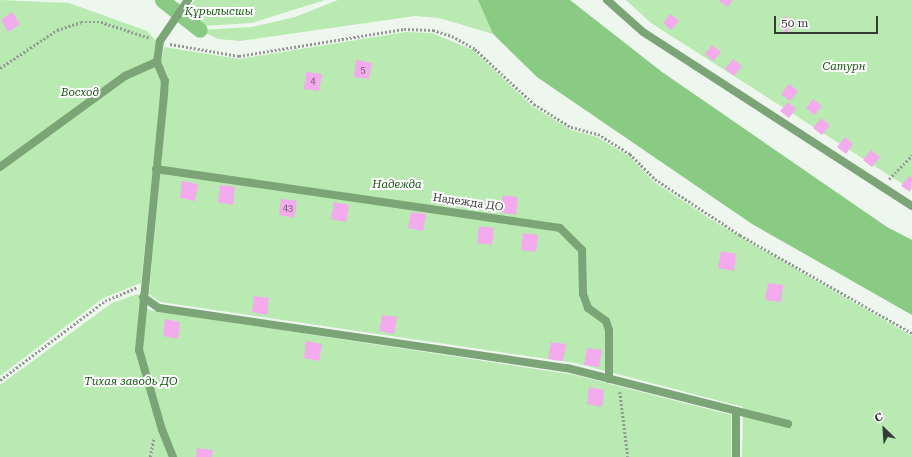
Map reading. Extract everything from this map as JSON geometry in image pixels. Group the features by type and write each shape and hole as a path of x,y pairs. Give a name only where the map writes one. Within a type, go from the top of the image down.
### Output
{"street":[{"path":"173,457 162,430 139,350 165,81 157,62 160,41 174,24 188,0"},
{"path":"607,0 643,32 912,206"},
{"path":"0,167 125,76 157,62"},
{"name":"Надежда ДО","path":"156,169 560,228 582,250 583,294 588,308 606,322 609,330 609,379"},
{"path":"143,297 159,308 567,368 788,424"},
{"path":"736,411 736,457"}],"path":[{"path":"0,68 57,30 81,22 101,22 160,41 239,56 404,29 433,30 452,36 475,49 534,104 572,127 598,134 630,154 655,179 740,235 912,333"},
{"path":"881,186 912,155"},
{"path":"0,380 105,301 144,286"},
{"path":"619,381 628,457"},
{"path":"150,457 150,443 162,430"}],"green space":[{"name":"Восход","path":"0,0 69,3 147,31 158,43 162,81 141,283 103,298 0,376"},
{"name":"Құрылысшы","path":"194,0 325,0 252,23 203,26 187,13"},
{"path":"338,0 478,0 493,34 439,18 415,16 240,41 218,39 200,30 252,27 295,17"},
{"name":"Сатурн","path":"626,0 912,0 912,190 651,23"},
{"name":"Надежда","path":"406,32 432,33 473,50 532,106 571,130 597,137 629,156 654,182 720,225 912,336 912,457 742,457 743,407 575,363 160,302 149,294 169,80 161,61 164,47 239,59"},
{"name":"Тихая заводь ДО","path":"138,294 149,310 575,375 731,415 731,457 0,457 0,385 112,303"}],"shaded area":[{"path":"478,0 570,0 662,72 887,227 912,240 912,315 752,224 537,77 493,34"}],"building":[{"path":"718,0 733,0 727,7"},
{"path":"12,12 20,24 8,32 1,20"},
{"path":"670,14 679,21 671,30 663,23"},
{"path":"786,16 794,23 786,33 778,25"},
{"path":"712,45 721,52 713,61 705,54"},
{"path":"733,59 742,66 734,76 725,69"},
{"path":"356,60 372,63 369,79 354,77"},
{"path":"306,72 322,74 319,91 304,89"},
{"path":"789,84 798,91 790,101 781,94"},
{"path":"813,99 822,106 814,115 806,108"},
{"path":"788,102 796,109 789,118 780,111"},
{"path":"821,118 830,125 822,135 813,128"},
{"path":"845,137 853,144 846,154 837,147"},
{"path":"871,150 880,157 872,167 863,160"},
{"path":"909,176 912,178 910,192 901,186"},
{"path":"182,181 198,184 195,201 180,198"},
{"path":"220,185 235,187 233,205 218,202"},
{"path":"503,195 518,197 516,215 500,212"},
{"path":"281,199 297,201 294,218 279,215"},
{"path":"334,202 349,205 346,222 331,219"},
{"path":"411,212 426,214 423,231 408,228"},
{"path":"479,226 494,228 492,245 477,243"},
{"path":"523,233 538,235 536,252 521,250"},
{"path":"721,251 736,254 734,271 718,268"},
{"path":"768,283 783,285 781,302 765,300"},
{"path":"254,296 269,298 267,315 252,312"},
{"path":"382,315 397,317 394,334 379,331"},
{"path":"165,319 180,322 178,339 163,336"},
{"path":"306,341 322,344 319,361 304,358"},
{"path":"551,342 566,344 563,361 548,359"},
{"path":"587,348 602,350 599,367 584,365"},
{"path":"589,387 604,390 602,407 587,404"},
{"path":"197,448 213,450 212,457 196,457"}],"waterway":[{"path":"162,0 200,30"}]}
